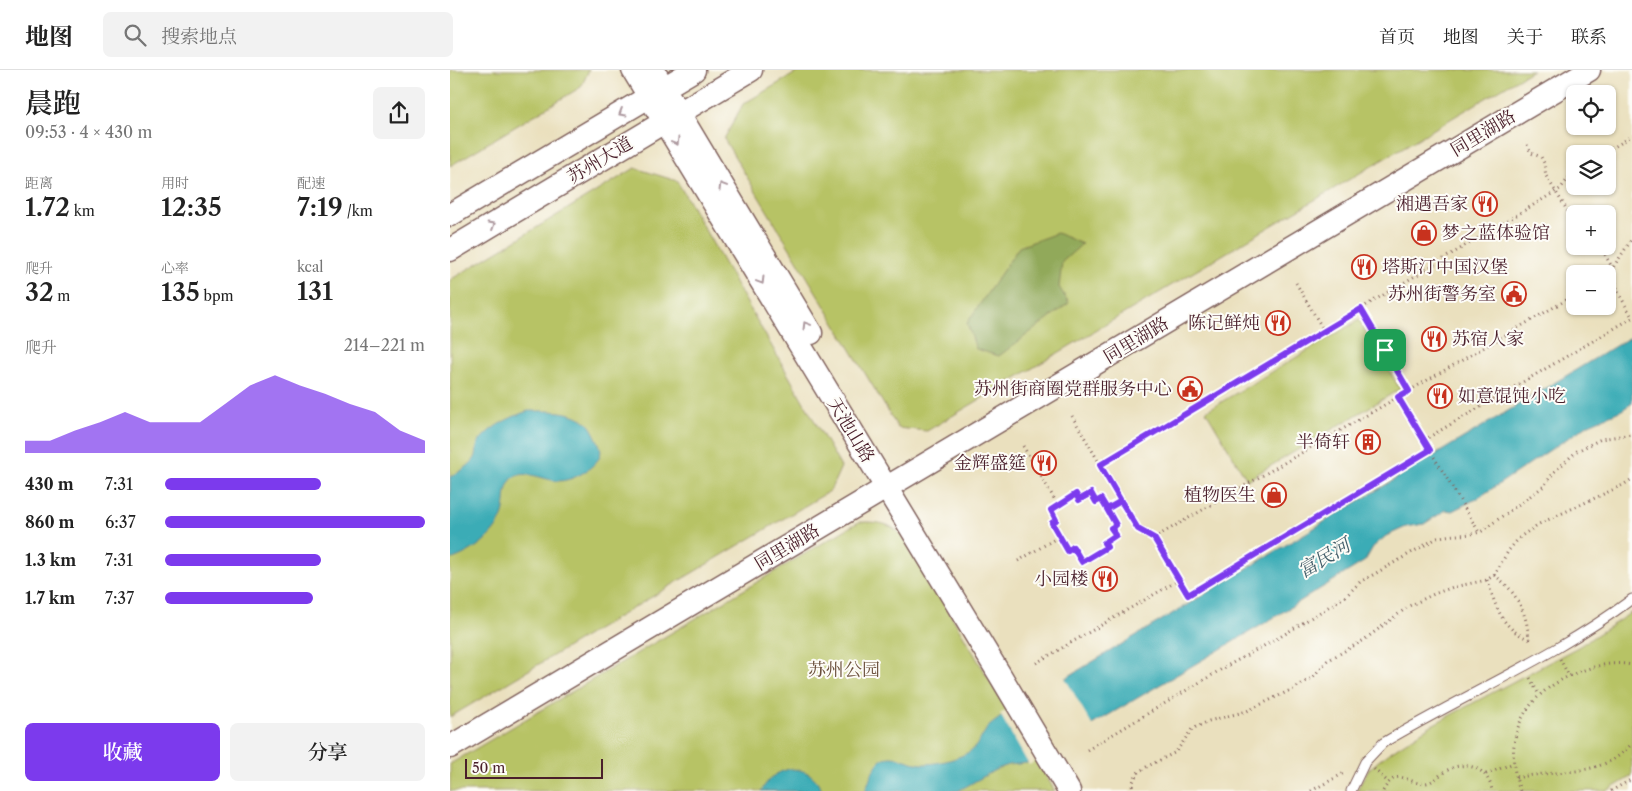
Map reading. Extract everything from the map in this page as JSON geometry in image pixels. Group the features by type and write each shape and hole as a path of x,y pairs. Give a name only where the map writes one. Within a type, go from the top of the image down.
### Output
{"street":[{"name":"天池山路","path":"633,70 655,85 671,117 1078,789"},
{"name":"苏州大道","path":"450,215 655,85 694,70"},
{"name":"苏州大道","path":"450,250 751,70"},
{"name":"同里湖路","path":"450,747 1589,70"}],"lane":[{"path":"1351,791 1365,762 1383,743 1555,650 1608,617 1632,599"}],"path":[{"path":"1616,146 1632,136"},
{"path":"1527,146 1531,153 1540,157 1544,163 1546,176 1566,208"},
{"path":"1100,465 1556,192 1566,181"},
{"path":"1613,265 1632,239"},
{"path":"1296,283 1324,331"},
{"path":"1424,440 1632,317 1618,292 1616,284"},
{"path":"1154,538 1566,300"},
{"path":"1361,309 1409,391"},
{"path":"1398,397 1479,532"},
{"path":"1072,416 1138,529 1154,538 1188,595 1430,450"},
{"path":"1087,750 1226,666 1280,637 1346,596 1360,582 1437,538 1446,535 1479,532 1544,486 1554,472 1577,451 1601,439 1632,434"},
{"path":"1023,446 1058,505"},
{"path":"1133,791 1132,784 1137,773 1176,752 1192,729 1209,721 1247,711 1295,688 1312,678 1327,661 1364,640 1409,606 1453,587 1488,580 1494,575 1509,550 1520,537 1539,524 1632,479"},
{"path":"1091,493 1096,502 1101,499 1107,509 1116,525 1111,528 1116,535 1104,543 1107,547 1082,562 1073,547 1068,551 1052,523 1056,520 1051,510 1076,494 1079,500 1091,493"},
{"path":"1107,509 1121,501"},
{"path":"1018,561 1060,536"},
{"path":"1488,580 1495,604 1509,627 1518,634 1530,639 1525,617 1518,601 1503,581 1494,575"},
{"path":"1036,664 1179,580"},
{"path":"1555,650 1569,676"},
{"path":"1520,791 1514,763 1515,738 1522,717 1532,702 1539,695 1569,676 1589,668 1613,663 1632,664"},
{"path":"1523,667 1539,695"},
{"path":"1516,778 1531,774 1571,773 1592,768 1612,759 1632,744"},
{"path":"1311,791 1365,762"},
{"path":"1486,774 1514,763"},
{"path":"1383,791 1388,782 1401,777 1419,783 1426,783 1454,767 1476,767 1486,774 1492,791"},
{"path":"1611,791 1631,781"}],"green space":[{"path":"450,70 589,70 581,87 450,166"},
{"path":"801,70 1533,70 927,431 898,428 724,139 743,104"},
{"path":"635,168 677,181 841,467 830,491 450,717 450,280"},
{"path":"1057,233 1082,244 1062,262 1059,287 1069,303 999,356 976,349 967,323 1019,247"},
{"path":"1359,320 1400,389 1247,480 1206,411"},
{"name":"苏州公园","path":"859,522 875,522 892,527 908,542 1055,791 450,791 450,764"},
{"path":"1632,612 1632,776 1607,791 1357,791 1369,769 1386,755 1430,726 1578,647"}],"water":[{"name":"富民河","path":"1632,336 1632,403 1622,410 1589,424 1478,498 1452,511 1446,510 1424,524 1406,527 1386,536 1373,547 1365,561 1265,623 1027,763 1009,765 997,769 958,791 865,791 876,767 881,760 886,758 891,757 926,764 947,761 967,753 976,746 989,726 1001,717"},
{"path":"528,411 561,412 578,416 591,428 600,445 601,453 599,458 585,472 563,481 529,475 513,478 507,489 501,519 491,535 467,553 450,560 450,477 473,461 479,441 486,434 509,419"},
{"path":"789,769 800,770 809,774 817,781 822,791 761,791 772,777"}],"pier":[{"path":"1064,676 1093,727 1029,765 1000,714"}],"place":[{"name":"湘遇吾家","path":"1485,204"},
{"name":"梦之蓝体验馆","path":"1424,233"},
{"name":"塔斯汀中国汉堡","path":"1364,267"},
{"name":"苏州街警务室","path":"1514,294"},
{"name":"陈记鲜炖","path":"1278,323"},
{"name":"苏宿人家","path":"1434,339"},
{"name":"苏州街商圈党群服务中心","path":"1190,389"},
{"name":"如意馄饨小吃","path":"1440,396"},
{"name":"半倚轩","path":"1368,442"},
{"name":"金辉盛筵","path":"1044,463"},
{"name":"植物医生","path":"1274,495"},
{"name":"小园楼","path":"1105,579"}],"route":[{"path":"1385,350 1361,309 1100,465 1121,501 1107,509 1101,499 1096,502 1091,493 1079,500 1076,494 1051,510 1056,520 1052,523 1068,551 1073,547 1082,562 1107,547 1104,543 1116,535 1111,528 1116,525 1107,509 1121,501 1138,529 1154,538 1188,595 1430,450 1398,397 1409,391 1385,350"}]}
